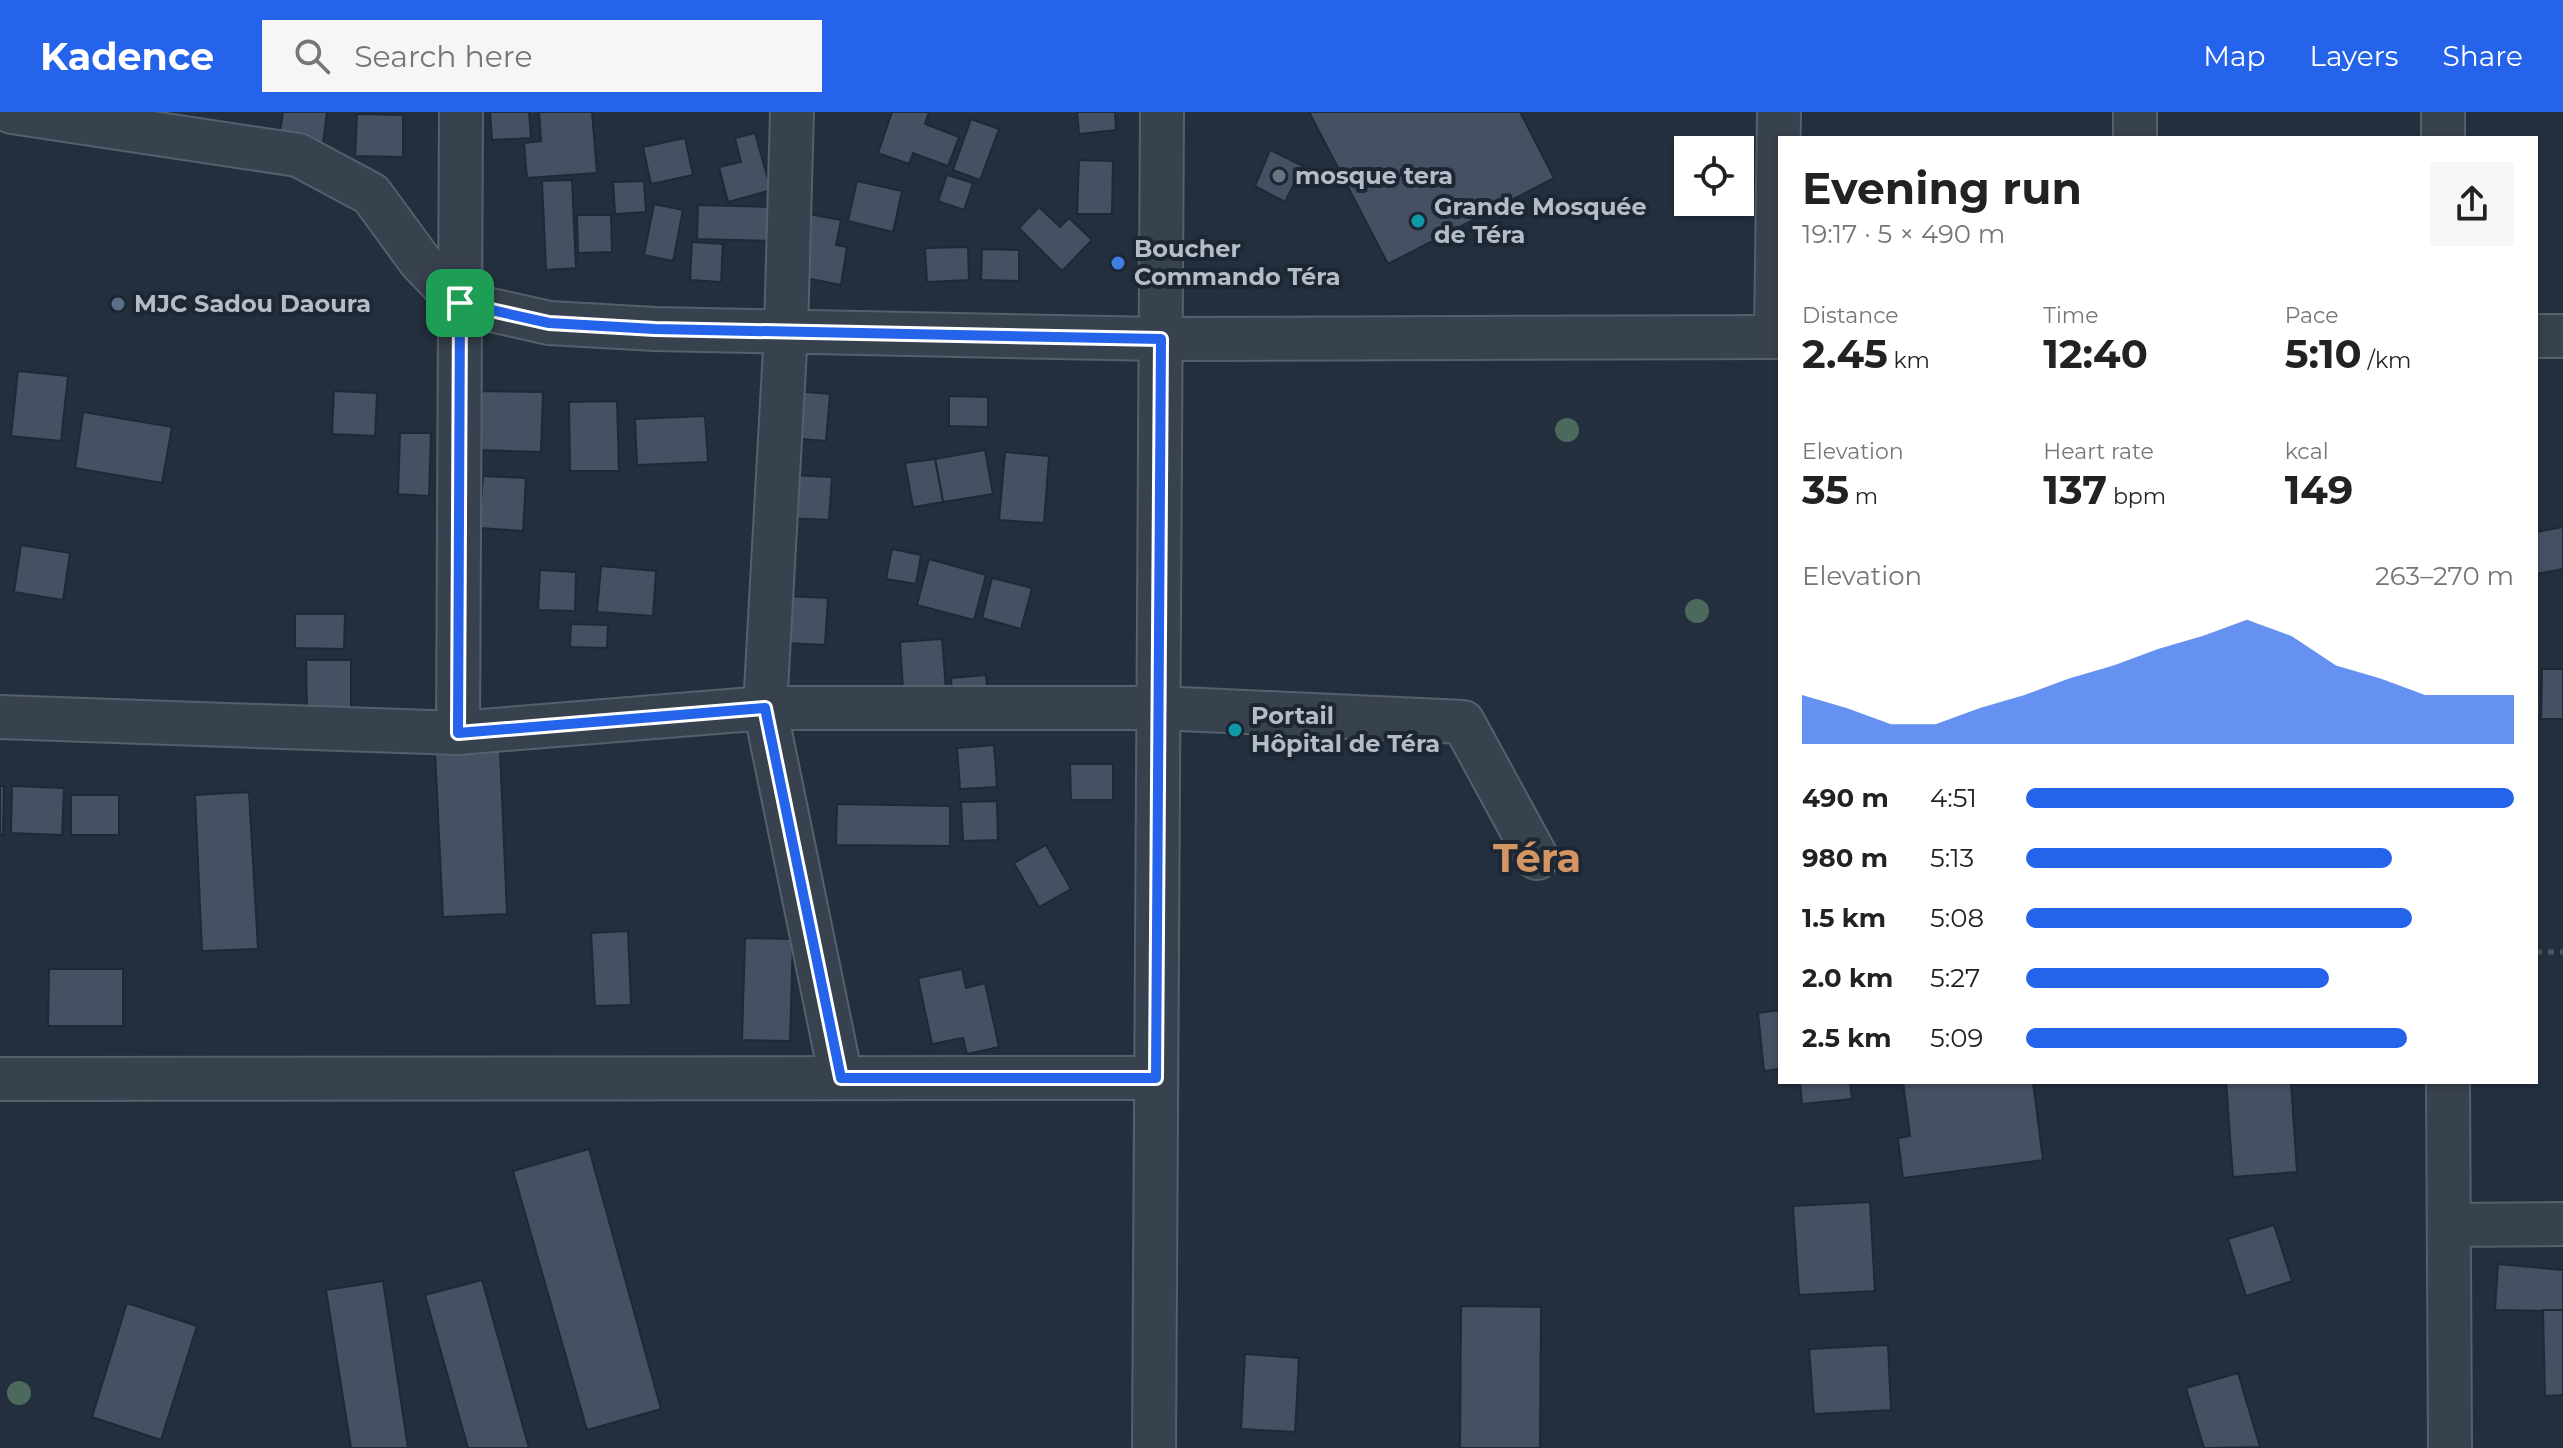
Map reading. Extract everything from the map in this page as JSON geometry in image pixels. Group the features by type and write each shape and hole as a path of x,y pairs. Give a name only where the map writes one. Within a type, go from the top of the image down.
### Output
{"street":[{"path":"12,112 137,122 298,155 371,194 420,261 460,303 549,323 655,329 1161,339 1778,337"},
{"path":"458,733 461,112"},
{"path":"792,112 786,331 765,708 841,1078"},
{"path":"1154,1448 1162,112"},
{"path":"1779,112 1779,136"},
{"path":"2135,112 2135,136"},
{"path":"2443,112 2443,136"},
{"path":"2538,336 2563,336"},
{"path":"0,717 458,733 765,708 1159,708 1463,722 1537,858"},
{"path":"0,1079 1156,1078"},
{"path":"2448,1084 2450,1448"},
{"path":"2449,1225 2563,1224"}],"path":[{"path":"2538,952 2563,952"}],"building":[{"path":"283,112 327,112 323,144 279,137"},
{"path":"490,112 529,112 531,138 492,140"},
{"path":"539,112 592,112 597,173 527,178 524,143 541,141"},
{"path":"892,112 929,112 925,124 959,137 948,166 913,153 909,164 878,153"},
{"path":"1077,112 1115,112 1116,130 1079,134"},
{"name":"Grande Mosquée de Téra","path":"1309,112 1520,112 1554,178 1388,264"},
{"path":"357,114 403,115 403,157 355,156"},
{"path":"971,119 999,129 980,180 953,170"},
{"path":"755,133 771,190 728,202 719,167 741,162 735,138"},
{"path":"685,138 693,175 651,184 643,147"},
{"name":"mosque tera","path":"1270,150 1303,166 1285,202 1255,186"},
{"path":"1079,160 1113,161 1112,214 1077,214"},
{"path":"947,175 973,183 964,210 938,201"},
{"path":"572,180 576,268 546,270 542,181"},
{"path":"644,181 646,212 615,214 613,182"},
{"path":"857,181 902,191 893,232 848,221"},
{"path":"654,204 683,210 673,261 644,255"},
{"path":"698,205 773,207 772,241 697,239"},
{"path":"1039,207 1060,227 1069,218 1092,240 1062,271 1019,228"},
{"path":"808,214 841,220 836,245 847,247 841,285 796,276"},
{"path":"577,215 611,215 612,252 578,253"},
{"path":"692,242 723,244 721,282 690,280"},
{"path":"968,247 969,280 927,282 925,248"},
{"path":"982,249 1019,250 1019,281 981,280"},
{"path":"18,371 68,376 61,441 11,436"},
{"path":"334,391 377,393 375,436 332,434"},
{"path":"478,391 543,392 541,452 478,450"},
{"path":"794,391 830,394 826,441 789,438"},
{"path":"949,396 988,397 988,427 949,426"},
{"path":"617,401 619,471 570,471 569,402"},
{"path":"83,412 172,427 162,483 75,468"},
{"path":"705,416 708,462 637,465 635,419"},
{"path":"400,433 431,433 429,496 398,494"},
{"path":"985,450 993,494 943,502 935,459"},
{"path":"1005,452 1049,456 1044,523 999,520"},
{"path":"935,459 943,502 913,507 905,463"},
{"path":"790,475 832,477 829,520 787,518"},
{"path":"483,476 526,478 523,531 479,528"},
{"path":"2563,527 2563,569 2538,574 2538,532"},
{"path":"21,545 70,553 63,600 14,592"},
{"path":"892,549 921,555 916,584 886,579"},
{"path":"929,559 986,575 974,620 917,605"},
{"path":"601,566 656,571 653,616 597,612"},
{"path":"540,570 576,572 575,611 538,610"},
{"path":"992,578 1032,588 1021,629 982,618"},
{"path":"786,596 828,598 825,645 785,643"},
{"path":"295,614 345,614 344,649 295,648"},
{"path":"571,624 608,625 607,648 570,647"},
{"path":"942,639 947,702 904,705 900,642"},
{"path":"306,660 351,660 351,711 307,711"},
{"path":"2542,669 2563,669 2563,719 2541,719"},
{"path":"986,675 988,701 953,704 951,678"},
{"path":"994,745 997,787 960,789 957,748"},
{"path":"500,750 507,914 443,917 435,752"},
{"path":"1070,764 1113,764 1113,800 1071,800"},
{"path":"0,786 4,786 3,835 0,835"},
{"path":"12,786 64,788 62,835 11,833"},
{"path":"249,792 258,949 202,951 195,795"},
{"path":"71,795 119,795 119,835 71,835"},
{"path":"997,801 998,840 963,841 961,802"},
{"path":"837,804 950,806 950,846 836,845"},
{"path":"1046,845 1071,889 1039,907 1014,863"},
{"path":"628,931 631,1005 595,1006 591,933"},
{"path":"745,938 793,939 790,1041 742,1040"},
{"path":"49,969 123,969 123,1026 48,1026"},
{"path":"962,969 966,988 985,983 999,1047 967,1054 963,1038 932,1044 918,978"},
{"path":"1778,1010 1778,1069 1764,1071 1758,1013"},
{"path":"1800,1084 1850,1084 1852,1099 1802,1104"},
{"path":"1903,1084 2033,1084 2043,1160 1903,1178 1898,1138 1910,1136"},
{"path":"2226,1084 2291,1084 2297,1172 2233,1177"},
{"path":"589,1149 661,1409 587,1430 513,1171"},
{"path":"1870,1202 1875,1291 1799,1295 1793,1206"},
{"path":"2274,1225 2292,1281 2246,1296 2228,1239"},
{"path":"2498,1264 2563,1270 2563,1311 2495,1310"},
{"path":"482,1280 529,1448 468,1448 425,1295"},
{"path":"383,1281 408,1448 351,1448 326,1290"},
{"path":"127,1303 197,1326 161,1440 92,1417"},
{"path":"1461,1306 1541,1307 1540,1448 1460,1448"},
{"path":"2543,1310 2563,1310 2563,1395 2545,1396"},
{"path":"1888,1345 1891,1410 1814,1414 1809,1349"},
{"path":"1245,1354 1299,1358 1295,1432 1241,1429"},
{"path":"2238,1373 2260,1447 2204,1448 2186,1388"}],"place":[{"name":"mosque tera","path":"1279,176"},
{"name":"Grande Mosquée de Téra","path":"1418,221"},
{"name":"Boucher Commando Téra","path":"1118,263"},
{"name":"MJC Sadou Daoura","path":"118,304"},
{"name":"Portail Hôpital de Téra","path":"1235,730"}],"district":[{"name":"Téra","path":"1537,858"}],"route":[{"path":"460,303 549,323 655,329 1161,339 1156,1078 841,1078 765,708 458,733 460,303"}]}
